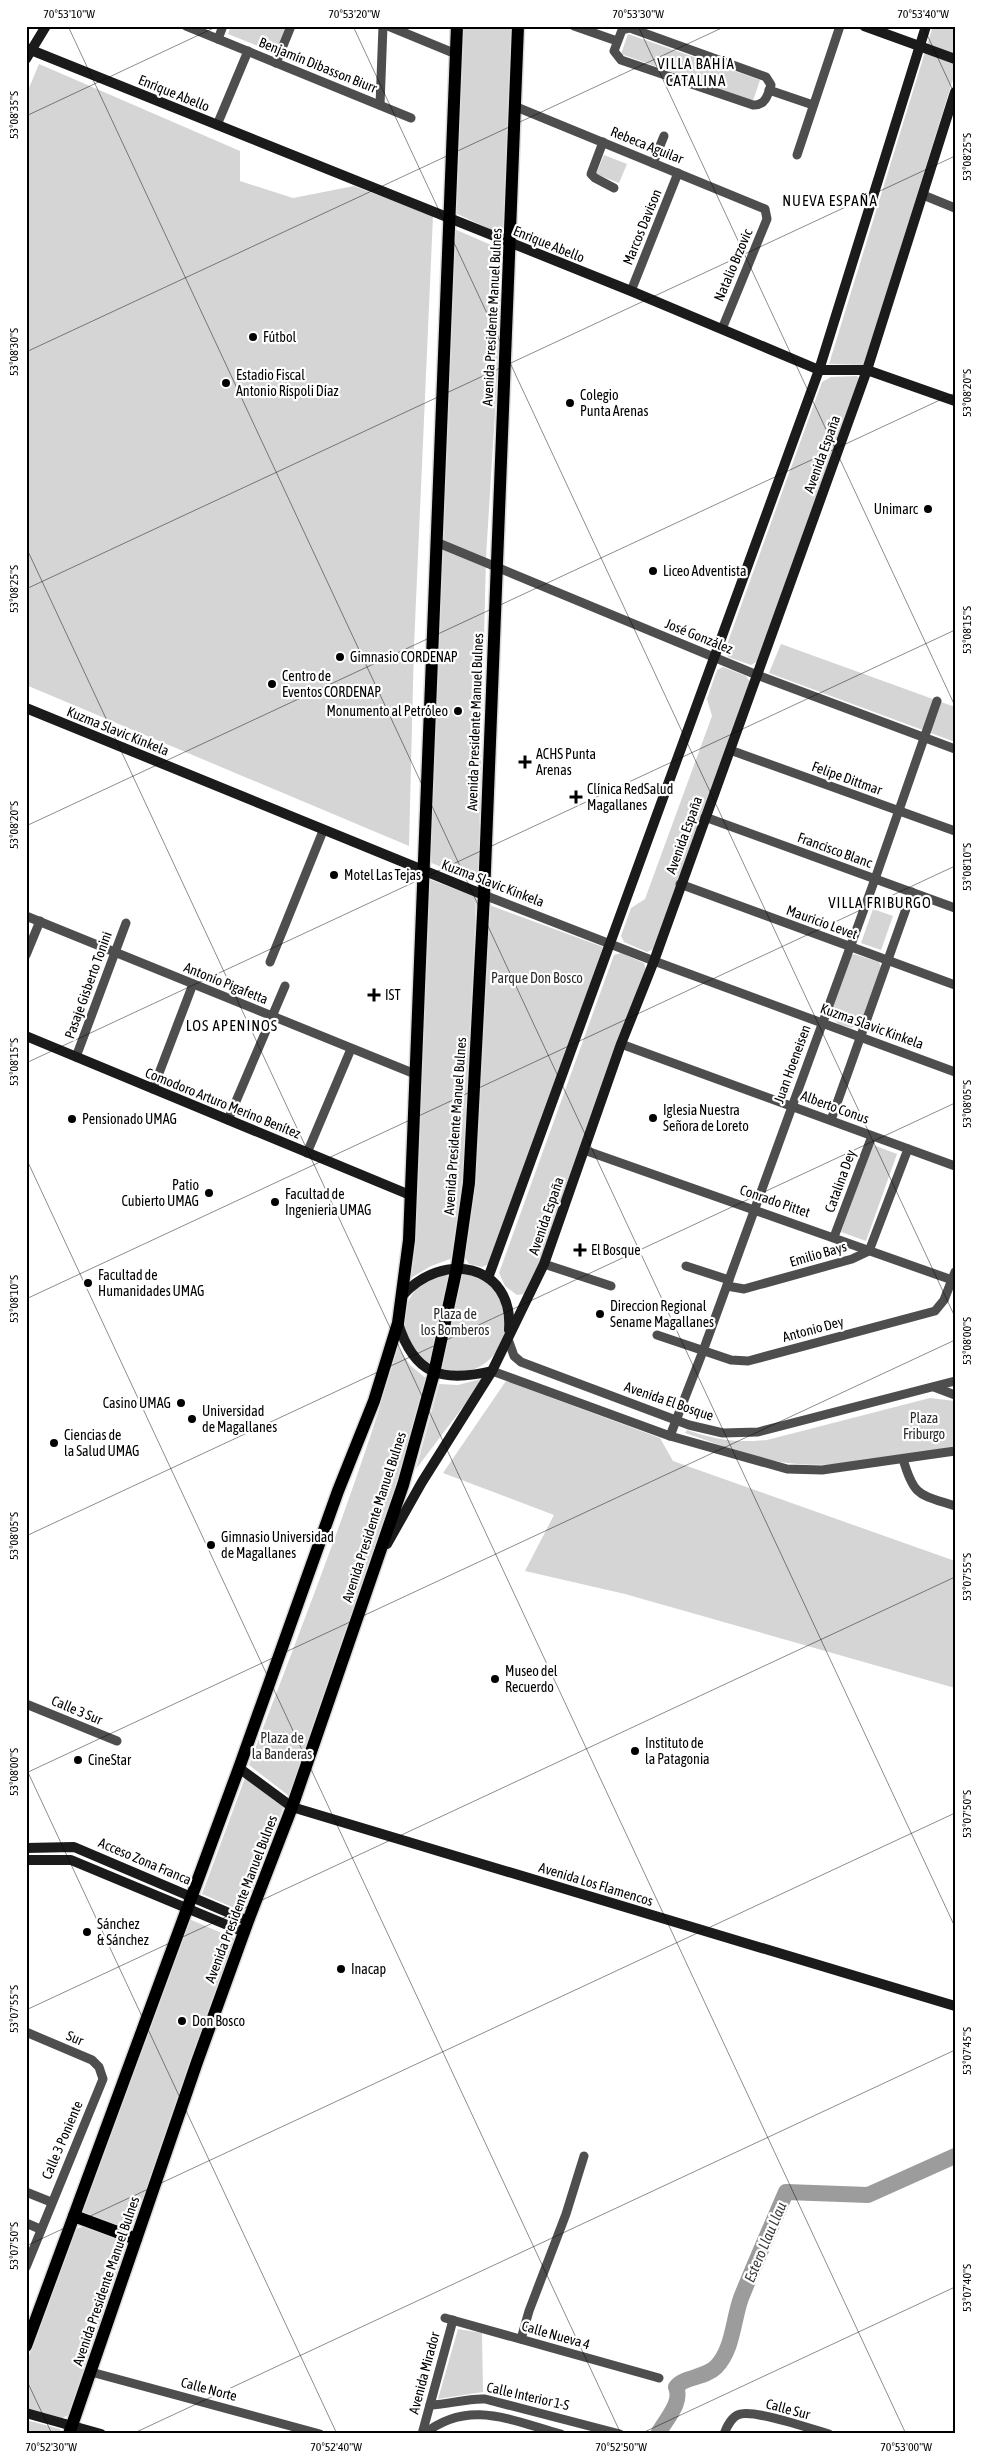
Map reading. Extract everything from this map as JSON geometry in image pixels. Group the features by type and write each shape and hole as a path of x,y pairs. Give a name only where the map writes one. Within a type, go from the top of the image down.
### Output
{"main road":[{"path":"28,52 46,26"},
{"path":"26,2346 30,2325 74,2216 239,1768 338,1491 374,1401 398,1323 409,1240 456,26"},
{"name":"Avenida Presidente Manuel Bulnes","path":"70,2429 246,1926 292,1807 378,1560 403,1485 434,1374 458,1267 469,1183 484,894 495,568 511,243 518,26"},
{"path":"864,26 955,59"},
{"path":"488,1278 716,658 819,370 926,26"},
{"name":"Enrique Abello","path":"28,52 217,125 631,291 819,370 867,370 954,398"},
{"name":"Avenida España","path":"378,1560 422,1482 492,1371 544,1264 867,370 955,92"},
{"name":"Kuzma Slavic Kinkela","path":"26,708 323,831 484,894"},
{"name":"Comodoro Arturo Merino Benítez","path":"26,1036 410,1195"},
{"path":"402,1296 424,1276 446,1268 458,1267 474,1270 488,1278 506,1301 510,1320 508,1339"},
{"path":"398,1323 403,1340 414,1358 434,1374 459,1377 492,1371"},
{"name":"Avenida Los Flamencos","path":"239,1768 292,1807 955,2006"},
{"name":"Acceso Zona Franca","path":"26,1848 74,1847 192,1896 246,1926"},
{"name":"Acceso Zona Franca","path":"26,1860 71,1860 186,1909 246,1926"},
{"path":"74,2216 136,2239"},
{"path":"26,2413 70,2429 101,2434"}],"street":[{"name":"Benjamín Dibasson Biurr","path":"186,26 411,118"},
{"path":"218,39 223,26"},
{"path":"276,63 291,26"},
{"path":"380,105 383,26"},
{"path":"388,26 456,54"},
{"path":"574,26 617,41"},
{"path":"797,155 840,26"},
{"path":"630,28 763,76 770,83 769,90 763,103 753,106 621,60 614,51 622,30 630,28"},
{"path":"217,125 248,51"},
{"path":"769,90 813,106"},
{"name":"Rebeca Aguilar","path":"514,106 763,208 767,212"},
{"path":"653,163 664,136"},
{"path":"603,142 591,174 614,188"},
{"name":"Marcos Davison","path":"631,291 678,173"},
{"path":"923,195 955,208"},
{"name":"Natalio Brzovic","path":"722,329 767,219 767,212"},
{"name":"José González","path":"436,542 495,568 758,675 955,749"},
{"name":"Juan Hoeneisen","path":"670,1436 703,1351 821,1022 875,879 937,701"},
{"name":"Felipe Dittmar","path":"730,750 955,830"},
{"name":"Francisco Blanc","path":"705,817 955,908"},
{"path":"270,962 323,831"},
{"name":"Mauricio Levet","path":"680,884 955,985"},
{"path":"831,1120 912,892"},
{"name":"Kuzma Slavic Kinkela","path":"484,894 654,961 955,1072"},
{"name":"Antonio Pigafetta","path":"26,916 415,1074"},
{"path":"26,955 40,921"},
{"name":"Pasaje Gisberto Tonini","path":"76,1057 126,923"},
{"path":"153,1089 193,984"},
{"path":"228,1120 285,986"},
{"name":"Alberto Conus","path":"622,1044 955,1166"},
{"path":"307,1152 350,1049"},
{"name":"Catalina Dey","path":"834,1237 872,1136"},
{"path":"869,1250 908,1149"},
{"name":"Conrado Pittet","path":"584,1150 954,1278"},
{"name":"Emilio Bays","path":"686,1266 744,1289 852,1259 869,1250"},
{"path":"544,1264 611,1286"},
{"name":"Antonio Dey","path":"657,1335 731,1360 748,1360 935,1311 944,1300 954,1278"},
{"name":"Avenida El Bosque","path":"508,1339 514,1356 521,1362 677,1420 723,1434 758,1432 955,1381"},
{"path":"492,1371 670,1436 787,1469 822,1470 955,1451"},
{"path":"934,1387 955,1395"},
{"path":"903,1459 910,1482 916,1490 928,1498 955,1506"},
{"name":"Calle 3 Sur","path":"26,1704 117,1741"},
{"name":"Sur","path":"26,2032 92,2060 99,2067 103,2079"},
{"name":"Calle 3 Poniente","path":"26,2267 51,2202 103,2079"},
{"path":"521,2339 529,2311 566,2214 584,2156"},
{"path":"26,2192 51,2202"},
{"path":"26,2223 40,2229"},
{"name":"Calle Nueva 4","path":"449,2319 660,2378"},
{"name":"Avenida Mirador","path":"423,2434 449,2319"},
{"name":"Calle Norte","path":"91,2372 320,2434"},
{"name":"Calle Interior 1-S","path":"430,2405 440,2405 469,2398 485,2399 620,2434"},
{"path":"423,2434 452,2417 472,2413 561,2434"},
{"name":"Calle Sur","path":"724,2434 733,2419 740,2414 758,2415 829,2434"}],"green space":[{"path":"231,26 286,26 275,53 228,34"},
{"path":"463,26 512,26 505,236 455,213"},
{"path":"933,26 955,26 955,73 864,365 829,364"},
{"path":"628,34 760,80 753,101 621,54"},
{"name":"Estadio Fiscal Antonio Ríspoli Díaz","path":"39,64 240,151 240,181 293,198 354,186 433,216 414,646 409,846 26,685 26,95"},
{"path":"604,155 627,164 619,183 596,174"},
{"path":"452,228 505,251 486,557 478,883 427,861"},
{"path":"857,376 860,380 758,661 751,665 728,657 725,650 822,382 831,377"},
{"path":"781,644 955,707 955,742 769,673"},
{"path":"723,667 746,676 750,682 654,949 647,952 624,942 621,936 631,908 645,899 712,716 707,699 717,670"},
{"path":"418,875 476,897 467,1188 453,1258 431,1266 409,1279"},
{"name":"Parque Don Bosco","path":"489,905 603,947 491,1263 482,1267 469,1264 464,1256"},
{"path":"873,909 893,916 881,950 861,943"},
{"path":"621,953 644,963 646,970 530,1289 525,1294 517,1295 505,1286 499,1273 614,955"},
{"path":"854,954 879,962 881,967 863,1019 852,1028 838,1024 830,1014 851,955"},
{"path":"873,1145 897,1154 866,1241 841,1232"},
{"name":"Plaza de los Bomberos","path":"455,1271 475,1275 491,1286 502,1302 506,1322 502,1342 491,1358 475,1369 455,1373 435,1369 419,1358 408,1342 404,1322 408,1302 419,1286 435,1275"},
{"name":"Plaza de la Banderas","path":"398,1347 410,1365 429,1381 384,1532 289,1796 249,1765 347,1505"},
{"path":"481,1379 481,1383 416,1469 439,1384 458,1385"},
{"path":"506,1381 660,1438 673,1461 955,1561 955,1688 625,1594 525,1571 554,1515 443,1473"},
{"name":"Plaza Friburgo","path":"930,1398 955,1401 955,1446 850,1463 808,1465 762,1458 685,1433 687,1430 736,1441 767,1440"},
{"path":"245,1778 284,1805 246,1913 202,1894"},
{"path":"189,1919 238,1940 136,2228 131,2231 83,2213 83,2207"},
{"path":"83,2227 120,2238 128,2245 71,2414 62,2418 26,2408 26,2364 74,2233 78,2228"},
{"path":"458,2329 482,2333 483,2392 438,2399"},
{"path":"26,2420 60,2429 64,2434 26,2434"}],"waterway":[{"name":"Estero Llau Llau","path":"658,2434 675,2405 678,2393 676,2387 684,2381 711,2371 722,2360 732,2334 741,2298 786,2192 868,2195 955,2156"}],"place":[{"name":"Fútbol","path":"253,337"},
{"name":"Estadio Fiscal Antonio Ríspoli Díaz","path":"226,383"},
{"name":"Colegio Punta Arenas","path":"570,403"},
{"name":"Unimarc","path":"928,509"},
{"name":"Liceo Adventista","path":"653,571"},
{"name":"Gimnasio CORDENAP","path":"340,657"},
{"name":"Centro de Eventos CORDENAP","path":"272,684"},
{"name":"Monumento al Petróleo","path":"458,711"},
{"name":"ACHS Punta Arenas","path":"525,762"},
{"name":"Clínica RedSalud Magallanes","path":"576,797"},
{"name":"Motel Las Tejas","path":"334,875"},
{"name":"IST","path":"374,995"},
{"name":"Iglesia Nuestra Señora de Loreto","path":"653,1118"},
{"name":"Pensionado UMAG","path":"72,1119"},
{"name":"Patio Cubierto UMAG","path":"209,1193"},
{"name":"Facultad de Ingenieria UMAG","path":"275,1202"},
{"name":"El Bosque","path":"580,1250"},
{"name":"Facultad de Humanidades UMAG","path":"88,1283"},
{"name":"Direccion Regional Sename Magallanes","path":"600,1314"},
{"name":"Casino UMAG","path":"181,1403"},
{"name":"Universidad de Magallanes","path":"192,1419"},
{"name":"Ciencias de la Salud UMAG","path":"54,1443"},
{"name":"Gimnasio Universidad de Magallanes","path":"211,1545"},
{"name":"Museo del Recuerdo","path":"495,1679"},
{"name":"Instituto de la Patagonia","path":"635,1751"},
{"name":"CineStar","path":"78,1760"},
{"name":"Sánchez & Sánchez","path":"87,1932"},
{"name":"Inacap","path":"341,1969"},
{"name":"Don Bosco","path":"182,2021"}],"district":[{"name":"VILLA BAHÍA CATALINA","path":"696,72"},
{"name":"NUEVA ESPAÑA","path":"830,200"},
{"name":"VILLA FRIBURGO","path":"880,902"},
{"name":"LOS APENINOS","path":"232,1025"}]}
